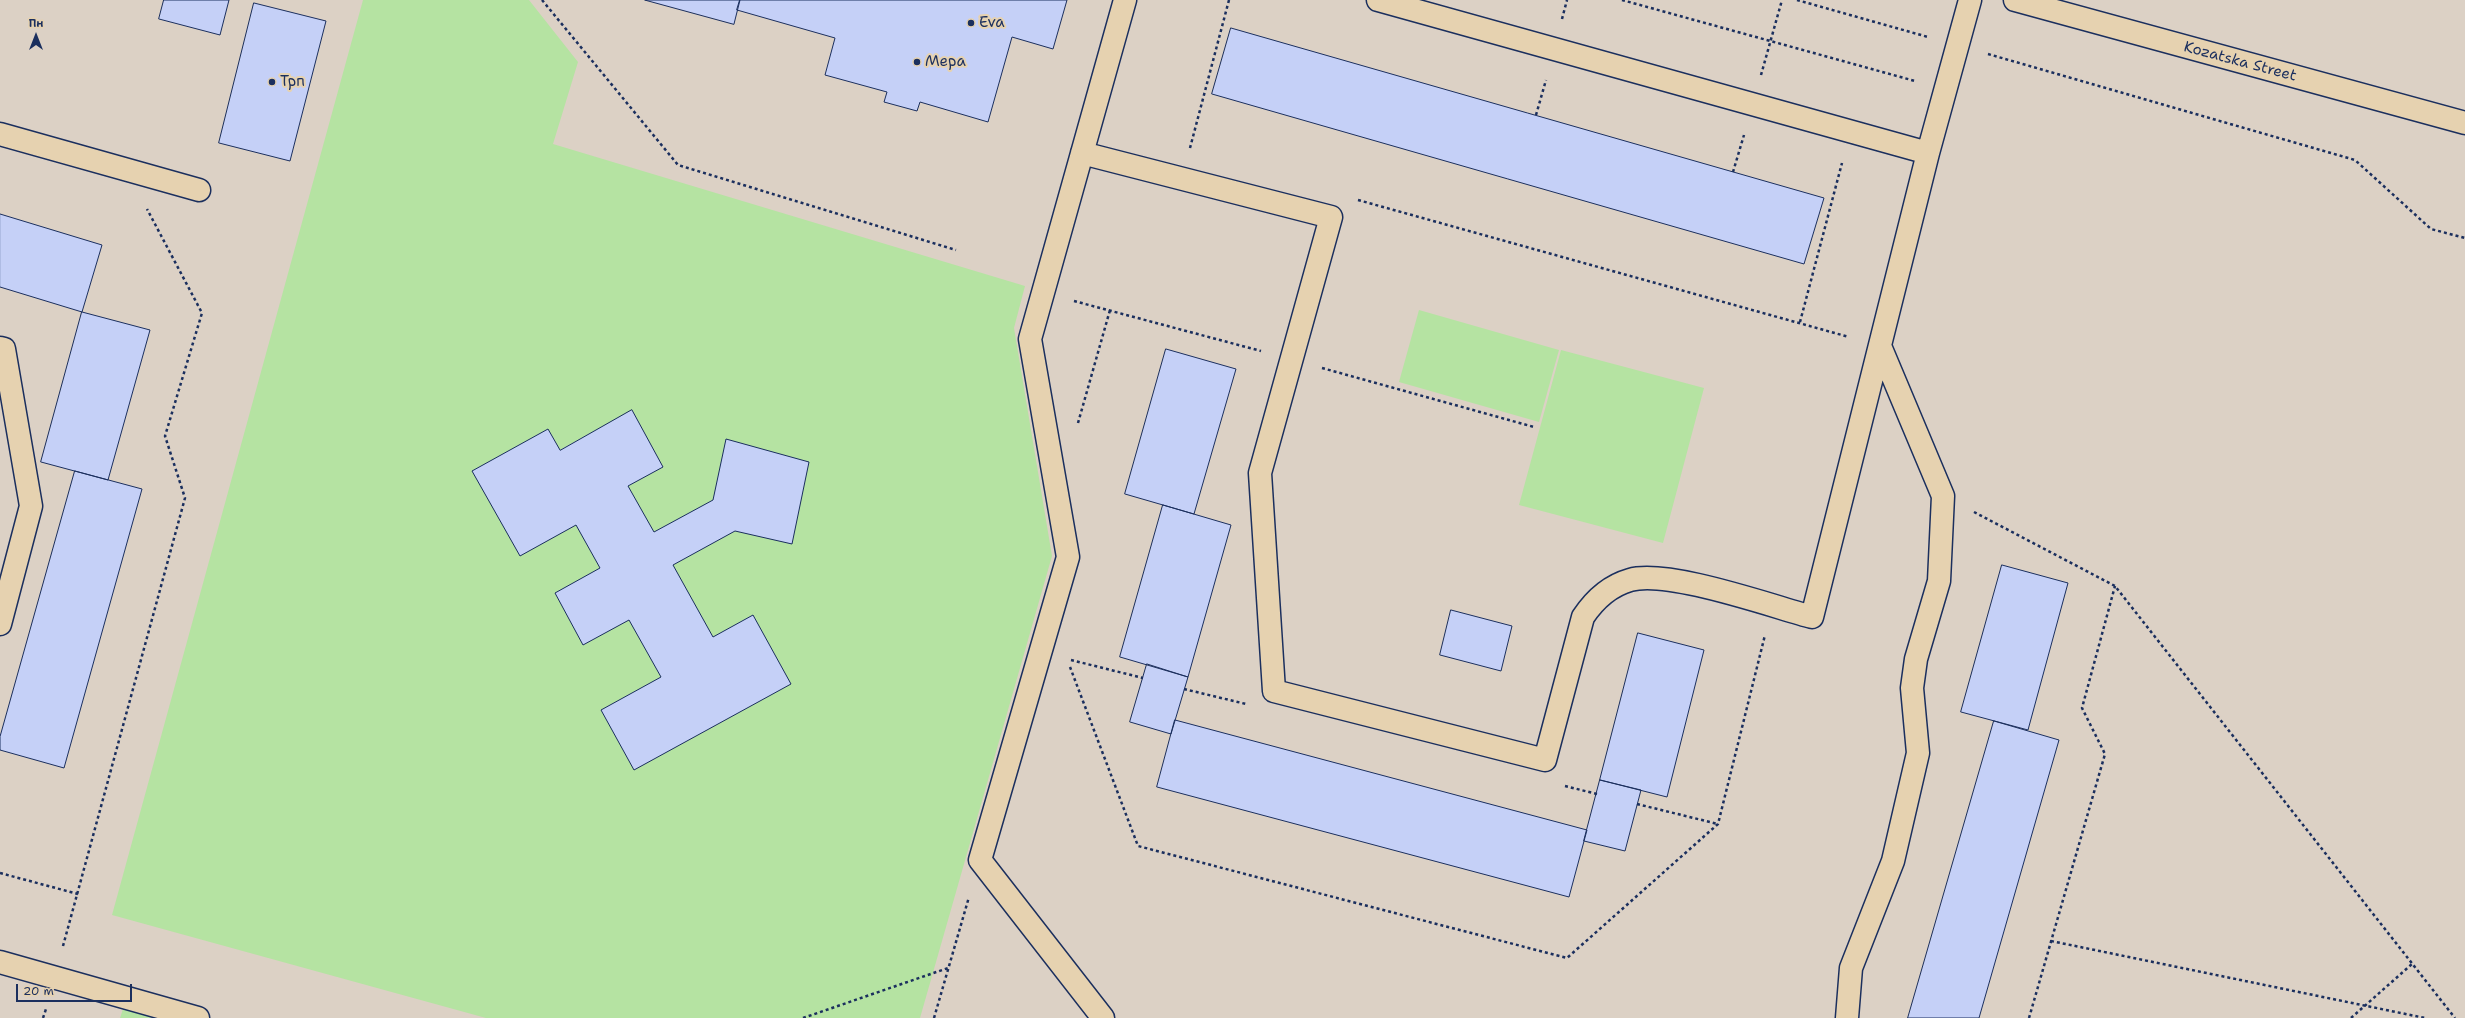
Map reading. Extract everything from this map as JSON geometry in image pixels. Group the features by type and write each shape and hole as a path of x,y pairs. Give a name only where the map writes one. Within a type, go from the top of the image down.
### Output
{"street":[{"path":"1103,1018 980,860 1068,557 1030,339 1125,0"},
{"path":"1378,0 1928,153"},
{"path":"1082,153 1331,217 1260,473 1274,691 1545,760 1583,617 1595,600 1614,586 1631,579 1672,579 1812,617 1928,153 1970,0"},
{"name":"Kozatska Street","path":"2015,0 2056,6 2465,123"},
{"path":"0,134 199,190"},
{"path":"1847,1018 1851,968 1893,861 1918,753 1912,688 1916,659 1939,581 1943,496 1880,346"},
{"path":"0,348 4,349 31,506 0,624"},
{"path":"0,962 198,1018"}],"path":[{"path":"542,0 678,165 956,250"},
{"path":"1188,153 1229,0"},
{"path":"1622,0 1945,90"},
{"path":"1797,0 2356,160 2431,228 2465,238"},
{"path":"1800,322 1851,131"},
{"path":"1356,200 1800,322 1880,346"},
{"path":"43,1018 185,498 165,436 202,314 146,208"},
{"path":"1076,431 1110,310"},
{"path":"1943,496 2115,586 2455,1018"},
{"path":"2029,1018 2105,754 2082,708 2115,586"},
{"path":"1143,678 1066,658 1138,846 1566,958 1718,824 1766,633"},
{"path":"1637,804 1718,824"},
{"path":"934,1018 980,860"},
{"path":"0,873 78,894"},
{"path":"2051,941 2425,1018"},
{"path":"2350,1018 2412,964"},
{"path":"802,1018 949,968"}],"green space":[{"path":"363,0 529,0 578,62 553,144 1025,286 1014,328 1052,556 920,1018 486,1018 112,915"},
{"path":"1419,310 1559,350 1539,422 1399,382"},
{"path":"1561,350 1704,388 1663,543 1519,505"},
{"path":"123,1009 156,1018 120,1018"}],"building":[{"path":"164,0 229,0 220,35 159,19"},
{"path":"645,0 740,0 734,24"},
{"name":"Мера","path":"740,0 1067,0 1053,49 1012,37 988,122 920,102 917,111 884,102 887,92 825,75 835,38 737,10"},
{"name":"Трп","path":"254,3 326,21 290,161 219,143"},
{"path":"1231,28 1824,198 1804,264 1212,94"},
{"path":"0,214 102,245 82,312 0,287"},
{"path":"82,312 150,330 108,480 41,462"},
{"path":"1166,349 1236,369 1194,514 1125,494"},
{"path":"632,410 663,467 628,486 654,532 713,500 726,439 809,462 792,544 735,531 673,565 713,637 753,615 791,684 634,770 601,710 661,677 629,620 583,645 555,593 600,568 576,525 520,556 472,471 548,429 560,450"},
{"path":"75,471 142,489 64,768 0,750 0,737"},
{"path":"1163,505 1231,525 1188,677 1120,657"},
{"path":"2002,565 2068,583 2028,730 1961,712"},
{"path":"1451,610 1512,626 1501,671 1440,655"},
{"path":"1638,633 1704,650 1667,797 1600,780"},
{"path":"1147,664 1188,677 1171,734 1130,722"},
{"path":"1175,720 1587,830 1569,897 1157,787"},
{"path":"1994,721 2059,740 1979,1018 1908,1018"},
{"path":"1600,780 1641,790 1625,851 1584,841"}],"place":[{"name":"Eva","path":"971,23"},
{"name":"Мера","path":"917,62"},
{"name":"Трп","path":"272,82"}]}
